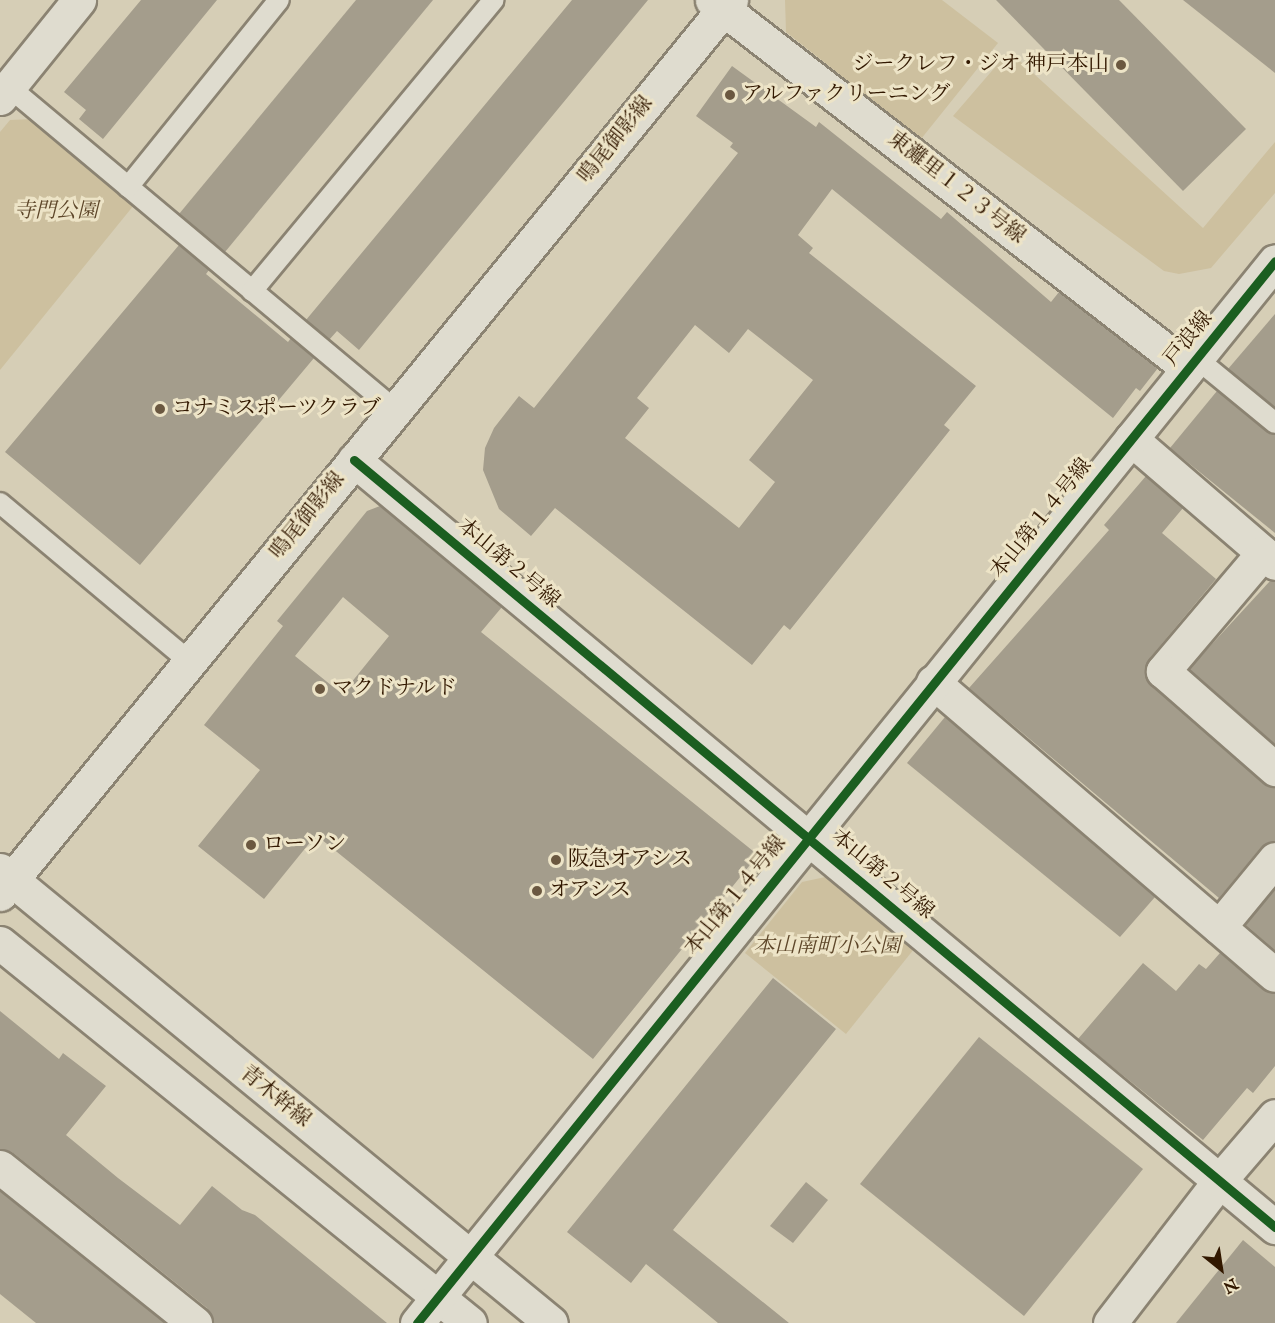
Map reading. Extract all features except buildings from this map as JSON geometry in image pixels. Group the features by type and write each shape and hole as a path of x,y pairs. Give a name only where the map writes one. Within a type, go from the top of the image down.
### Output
{"street":[{"path":"4,93 79,0"},
{"name":"東灘里１２３号線","path":"722,3 1192,363"},
{"name":"鳴尾御影線","path":"4,882 354,460 722,3"},
{"name":"戸浪線","path":"1131,439 1275,261"},
{"path":"1131,439 1271,552 1163,671 1275,769"},
{"name":"本山第１４号線","path":"417,1323 1131,439"},
{"name":"本山第２号線","path":"354,460 1275,1227"},
{"path":"933,682 1275,975"},
{"path":"1218,927 1275,859"},
{"name":"青木幹線","path":"4,882 551,1323"},
{"path":"0,943 470,1323"},
{"path":"1110,1323 1220,1180 1275,1116"},
{"path":"0,1167 195,1323"}],"lane":[{"path":"128,187 279,0"},
{"path":"252,291 494,0"},
{"path":"4,93 128,187 394,410"},
{"path":"1192,363 1275,423"},
{"path":"0,503 189,661"}],"green space":[{"path":"785,0 942,0 998,43 921,139 786,32"},
{"path":"1009,51 1203,228 1275,142 1275,193 1211,268 1179,274 1164,271 953,116"},
{"name":"寺門公園","path":"33,119 134,205 0,370 0,132 10,120"},
{"name":"本山南町小公園","path":"830,876 914,949 846,1034 745,953 802,882"}],"cycle path":[{"path":"417,1323 1275,261"},
{"path":"354,460 1275,1227"}],"place":[{"name":"ジークレフ・ジオ 神戸本山","path":"1121,65"},
{"name":"アルファクリーニング","path":"730,95"},
{"name":"コナミスポーツクラブ","path":"160,409"},
{"name":"マクドナルド","path":"320,689"},
{"name":"ローソン","path":"251,845"},
{"name":"阪急オアシス","path":"556,860"},
{"name":"オアシス","path":"537,891"}]}
